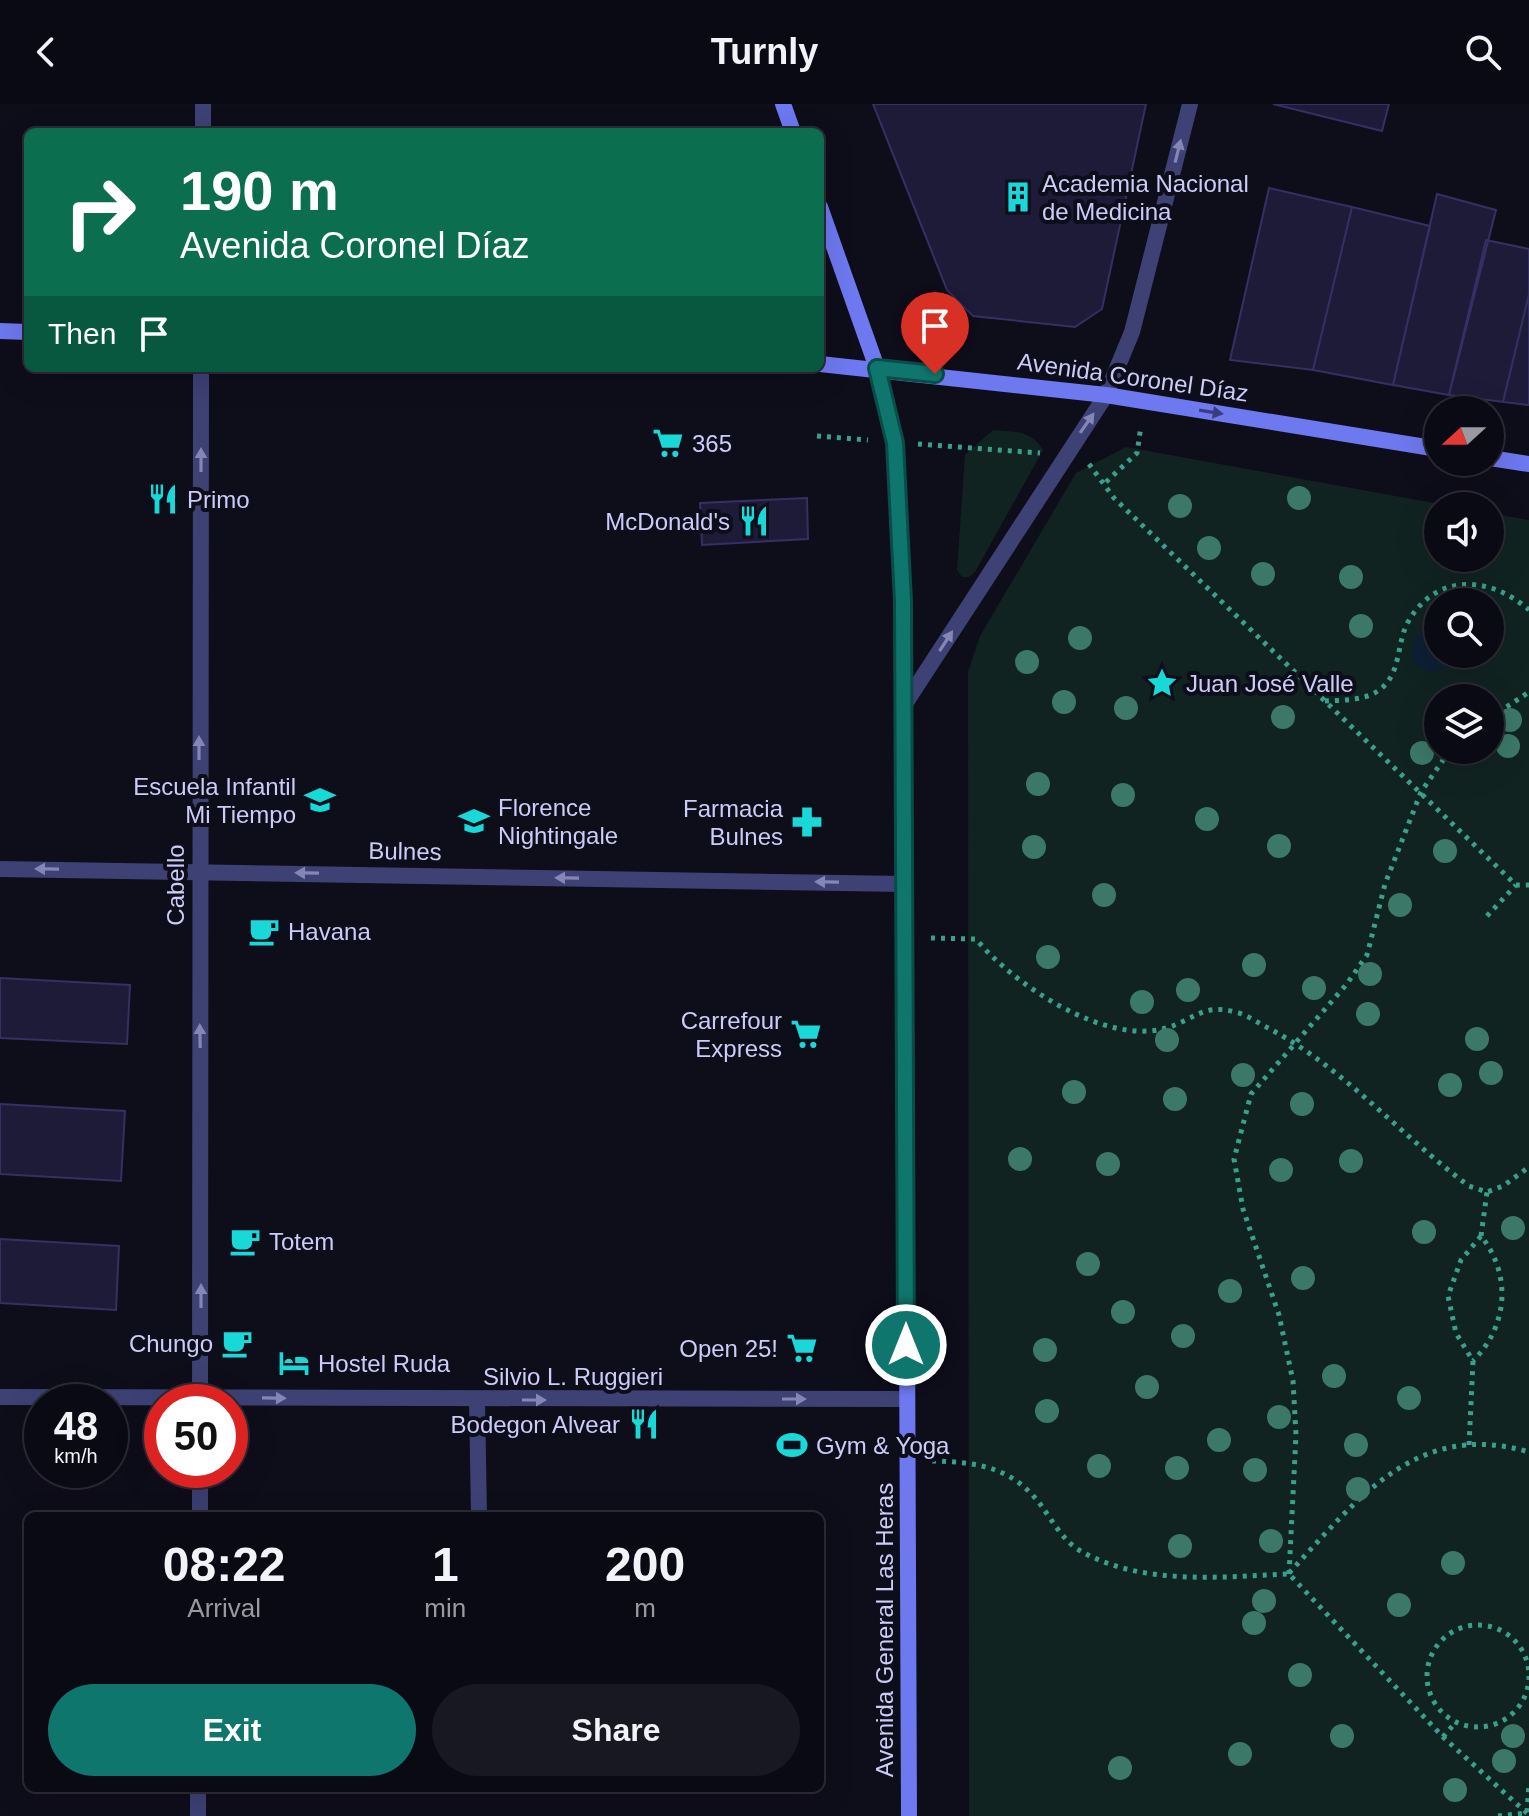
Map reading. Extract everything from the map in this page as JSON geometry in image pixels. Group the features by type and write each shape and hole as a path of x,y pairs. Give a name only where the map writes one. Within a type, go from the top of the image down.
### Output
{"main road":[{"path":"783,104 792,128"},
{"name":"Avenida General Las Heras","path":"824,218 877,368 895,443 905,884 909,1816"},
{"path":"0,331 24,332"},
{"name":"Avenida Coronel Díaz","path":"824,364 1106,395 1424,447"},
{"path":"1504,460 1529,464"}],"street":[{"path":"203,104 203,128"},
{"path":"903,707 1106,395 1132,332 1190,104"},
{"name":"Cabello","path":"200,1384 201,372"},
{"name":"Bulnes","path":"0,869 905,884"},
{"name":"Silvio L. Ruggieri","path":"0,1397 144,1399"},
{"name":"Silvio L. Ruggieri","path":"248,1400 906,1399"},
{"path":"477,1400 479,1512"},
{"path":"200,1488 200,1512"},
{"path":"198,1792 198,1816"}],"path":[{"path":"817,436 1063,457 1093,465 1114,498 1324,701 1516,885 1529,885"},
{"path":"1324,701 1367,697 1384,686 1394,670 1407,623 1421,604 1441,590 1465,584 1490,585 1511,595 1529,610"},
{"path":"1504,709 1529,692"},
{"path":"1440,764 1421,792 1385,884 1367,955 1251,1094 1234,1159 1243,1209 1279,1315 1293,1381 1296,1435 1289,1574 1443,1737 1528,1814"},
{"path":"1487,916 1516,885"},
{"path":"904,937 976,939 1009,972 1095,1024 1130,1031 1166,1028 1200,1010 1237,1012 1296,1043 1469,1186 1487,1192 1503,1186 1529,1167"},
{"path":"1469,1445 1473,1361 1456,1333 1448,1296 1461,1260 1481,1236 1487,1192"},
{"path":"1473,1361 1492,1336 1504,1302 1497,1265 1481,1236"},
{"path":"907,1461 978,1462 990,1471 1026,1486 1076,1549 1113,1564 1164,1576 1289,1574 1369,1487 1416,1458 1469,1445 1505,1445 1529,1452"},
{"path":"1460,1628 1492,1628 1513,1640 1526,1661 1527,1694 1505,1719 1490,1726 1472,1727 1456,1722 1442,1713 1432,1699 1427,1682 1428,1665 1434,1650 1460,1628"},
{"path":"1443,1737 1456,1722"},
{"path":"1528,1814 1529,1783"},
{"path":"1498,1816 1528,1814"}],"green space":[{"path":"993,430 1028,435 1043,450 975,572 969,577 962,577 957,570 965,455"},
{"path":"1126,447 1424,501 1424,572 1504,572 1504,516 1529,520 1529,1816 969,1816 968,672 980,636 1076,473"}],"water":[{"path":"1424,632 1424,668 1447,668 1430,673 1415,664 1411,650 1417,635"}],"building":[{"name":"Academia Nacional de Medicina","path":"873,104 1146,104 1102,309 1075,327 973,316 947,290"},
{"path":"1273,104 1389,104 1382,131"},
{"path":"1269,188 1352,207 1313,370 1230,360"},
{"path":"1437,194 1496,210 1449,395 1393,385"},
{"path":"1352,207 1430,226 1393,385 1313,370"},
{"path":"1486,240 1529,249 1529,294 1504,398 1449,395"},
{"path":"1529,294 1529,405 1504,402"},
{"name":"McDonald's","path":"807,498 808,539 702,545 700,503"},
{"path":"0,978 130,985 127,1044 0,1038"},
{"path":"0,1104 125,1111 121,1181 0,1174"},
{"path":"0,1239 119,1246 116,1310 0,1303"}],"place":[{"name":"Academia Nacional de Medicina","path":"1018,197"},
{"name":"365","path":"668,443"},
{"name":"Primo","path":"163,499"},
{"name":"McDonald's","path":"754,521"},
{"name":"Juan José Valle","path":"1162,683"},
{"name":"Escuela Infantil Mi Tiempo","path":"320,800"},
{"name":"Florence Nightingale","path":"474,821"},
{"name":"Farmacia Bulnes","path":"807,822"},
{"name":"Havana","path":"264,931"},
{"name":"Carrefour Express","path":"806,1034"},
{"name":"Totem","path":"245,1241"},
{"name":"Chungo","path":"237,1343"},
{"name":"Open 25!","path":"802,1348"},
{"name":"Hostel Ruda","path":"294,1363"},
{"name":"Bodegon Alvear","path":"644,1424"},
{"name":"Gym & Yoga","path":"792,1445"}],"route":[{"path":"906,1345 903,601 895,443 877,368 935,374"}]}
